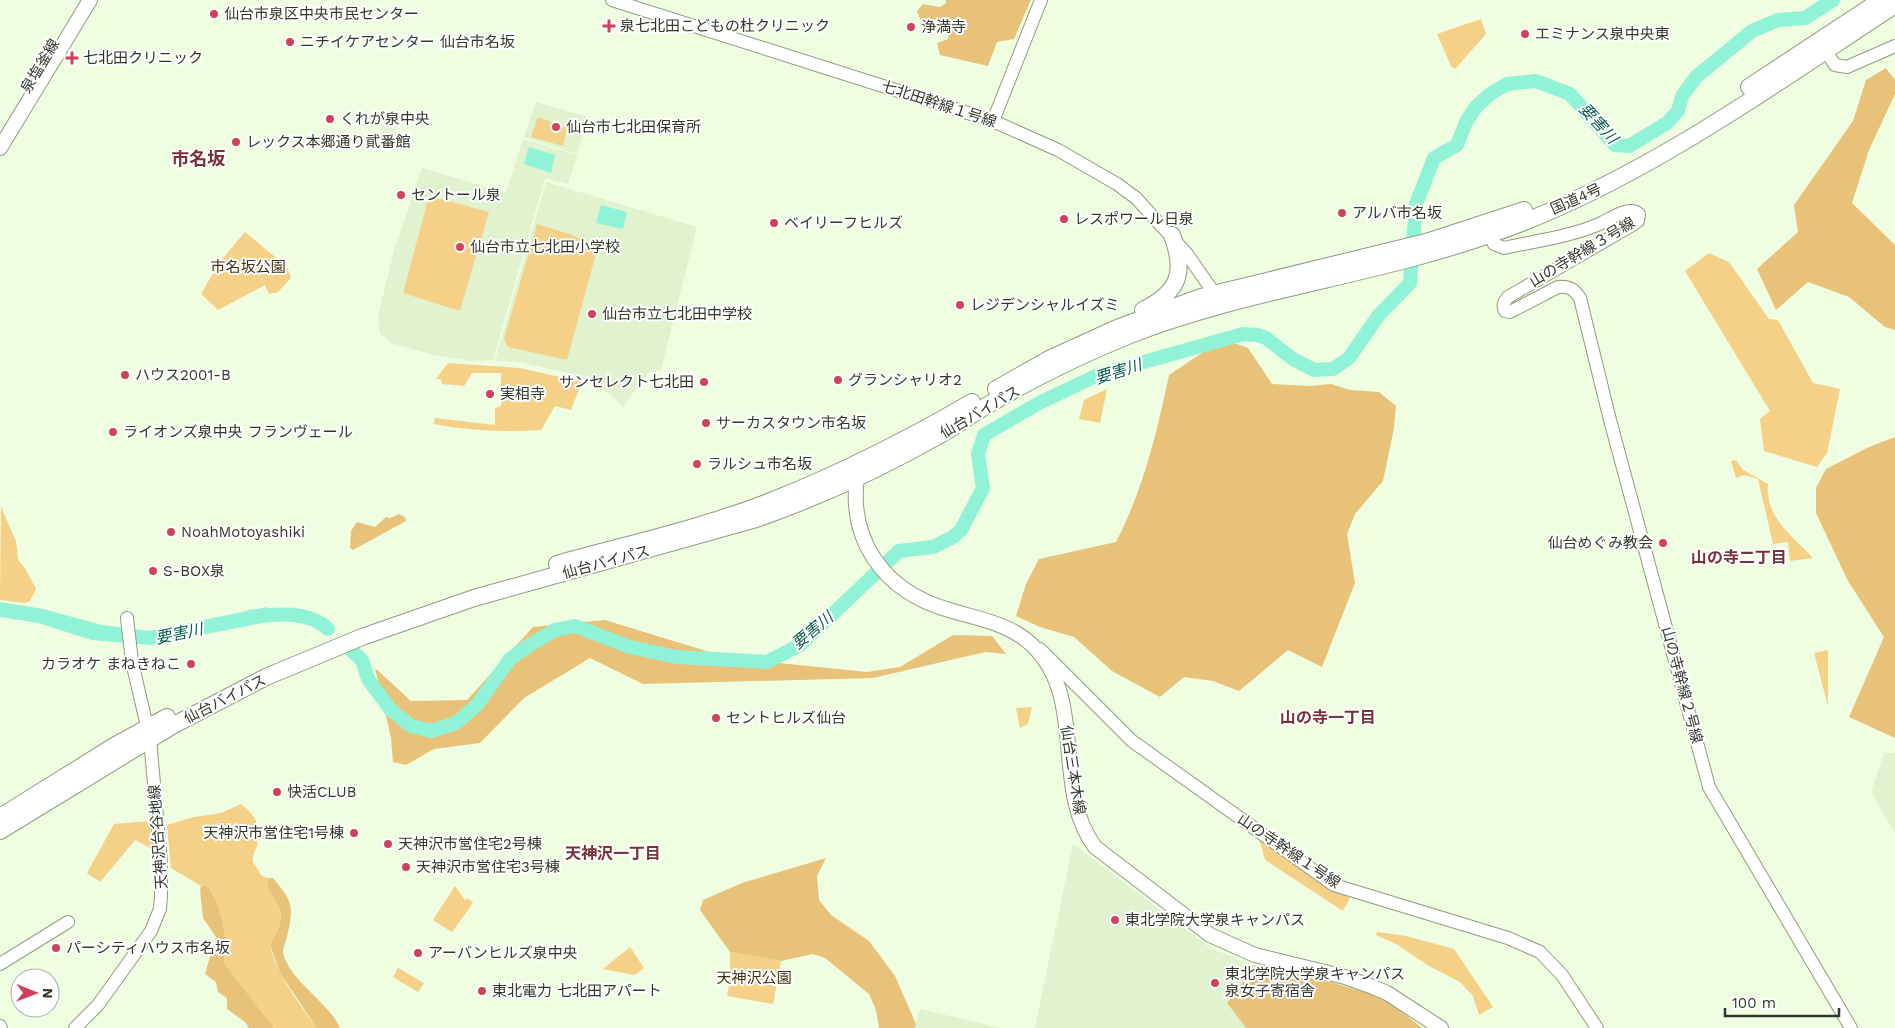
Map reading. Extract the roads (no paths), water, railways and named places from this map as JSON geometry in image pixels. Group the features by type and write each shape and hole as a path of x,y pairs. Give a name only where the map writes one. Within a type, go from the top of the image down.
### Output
{"highway":[{"name":"国道4号","path":"1826,50 1882,0"},
{"name":"国道4号","path":"1216,299 1427,248 1598,191 1691,137 1895,5"},
{"path":"1117,328 1128,316 1160,300 1175,286 1179,260 1172,235"},
{"name":"仙台バイパス","path":"858,470 916,434 1041,363 1117,328 1216,299"},
{"name":"仙台バイパス","path":"0,817 257,670 356,627 436,598 700,525 858,470 940,435 989,404 1089,353 1216,299"},
{"name":"仙台バイパス","path":"0,831 148,733"}],"main road":[{"name":"泉塩釜線","path":"0,132 81,0"},
{"path":"0,148 90,0"},
{"name":"仙台三本木線","path":"858,470 860,528 875,562 889,578 928,603 1004,626 1018,634 1033,646 1056,679 1063,706 1071,778 1078,816 1088,837 1104,855 1187,920 1231,946 1281,963 1345,977 1373,987 1387,993 1440,1028"}],"street":[{"name":"七北田幹線１号線","path":"612,0 644,5 993,121 1058,150 1118,184 1136,198 1172,235 1216,299"},
{"path":"993,121 1041,0"},
{"path":"1826,50 1835,65 1847,67 1895,46"},
{"name":"山の寺幹線３号線","path":"1487,229 1494,244 1504,248 1580,231 1624,212 1637,212 1640,217 1634,224 1508,297 1503,307 1505,311 1510,312 1558,287 1566,286 1574,290 1580,298 1585,312"},
{"name":"山の寺幹線２号線","path":"1585,312 1610,420 1709,786 1851,1028"},
{"name":"天神沢台谷地線","path":"76,1028 98,1005 136,954 151,931 160,909 161,862 148,733 131,656 127,618"},
{"name":"山の寺幹線１号線","path":"1033,646 1048,655 1132,741 1334,885 1508,938 1540,952 1562,975 1597,1028"},
{"path":"1056,679 1070,679"},
{"path":"0,964 68,922"}],"water":[{"path":"529,147 555,155 551,173 524,164"},
{"path":"601,205 627,212 623,229 596,223"},
{"path":"0,602 43,609 102,625 149,631 267,607 268,622 151,645 92,640 38,623 0,617"}],"waterway":[{"name":"要害川","path":"351,650 362,660 368,679 391,710 411,726 431,731 456,723 477,705 510,659 555,630 575,626 630,647 676,657 767,662 800,645 899,551 933,547 953,537 961,530 983,488 978,454 984,435 1039,403 1098,375 1243,334 1258,335 1266,338 1293,359 1314,370 1333,369 1349,358 1378,316 1410,283 1416,204 1434,158 1457,145 1466,122 1476,107 1490,94 1507,84 1536,81 1570,94 1615,145 1629,146 1667,123 1678,111 1682,96 1696,77 1752,31 1778,20 1805,18 1833,0"},
{"name":"要害川","path":"250,617 281,614 301,616 320,623 328,629"}],"place":[{"name":"仙台市泉区中央市民センター","path":"214,14"},
{"name":"泉七北田こどもの杜クリニック","path":"609,26"},
{"name":"浄満寺","path":"911,27"},
{"name":"エミナンス泉中央東","path":"1525,34"},
{"name":"ニチイケアセンター 仙台市名坂","path":"290,42"},
{"name":"七北田クリニック","path":"72,58"},
{"name":"くれが泉中央","path":"330,119"},
{"name":"仙台市七北田保育所","path":"556,127"},
{"name":"レックス本郷通り貮番館","path":"236,142"},
{"name":"セントール泉","path":"401,195"},
{"name":"アルバ市名坂","path":"1342,213"},
{"name":"レスポワール日泉","path":"1064,219"},
{"name":"ベイリーフヒルズ","path":"774,223"},
{"name":"仙台市立七北田小学校","path":"460,247"},
{"name":"レジデンシャルイズミ","path":"960,305"},
{"name":"仙台市立七北田中学校","path":"592,314"},
{"name":"ハウス2001-B","path":"125,375"},
{"name":"グランシャリオ2","path":"838,380"},
{"name":"サンセレクト七北田","path":"704,382"},
{"name":"実相寺","path":"490,394"},
{"name":"サーカスタウン市名坂","path":"706,423"},
{"name":"ライオンズ泉中央 フランヴェール","path":"113,432"},
{"name":"ラルシュ市名坂","path":"697,464"},
{"name":"NoahMotoyashiki","path":"171,532"},
{"name":"仙台めぐみ教会","path":"1663,543"},
{"name":"S-BOX泉","path":"153,571"},
{"name":"カラオケ まねきねこ","path":"191,664"},
{"name":"セントヒルズ仙台","path":"716,718"},
{"name":"快活CLUB","path":"277,792"},
{"name":"天神沢市営住宅1号棟","path":"354,833"},
{"name":"天神沢市営住宅2号棟","path":"388,844"},
{"name":"天神沢市営住宅3号棟","path":"406,867"},
{"name":"東北学院大学泉キャンパス","path":"1115,920"},
{"name":"パーシティハウス市名坂","path":"56,948"},
{"name":"アーバンヒルズ泉中央","path":"418,953"},
{"name":"東北学院大学泉キャンパス 泉女子寄宿舎","path":"1215,983"},
{"name":"東北電力 七北田アパート","path":"482,991"}],"district":[{"name":"市名坂","path":"198,159"},
{"name":"山の寺二丁目","path":"1739,557"},
{"name":"山の寺一丁目","path":"1328,717"},
{"name":"天神沢一丁目","path":"613,853"}],"park label":[{"name":"市名坂公園","path":"248,267"},
{"name":"天神沢公園","path":"754,978"}]}
